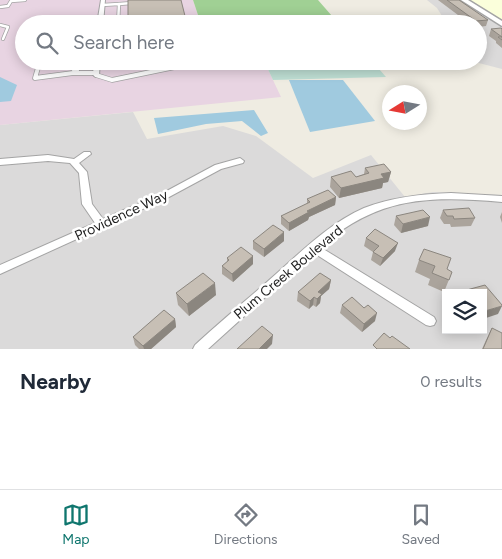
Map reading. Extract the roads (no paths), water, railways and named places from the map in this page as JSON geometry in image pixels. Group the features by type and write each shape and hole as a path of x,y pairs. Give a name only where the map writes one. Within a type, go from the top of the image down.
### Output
{"street":[{"path":"464,0 502,24"},
{"path":"101,15 103,2"},
{"path":"96,70 96,74"},
{"path":"75,162 87,154"},
{"path":"0,162 48,158 75,162 84,172 87,204 101,224"},
{"name":"Providence Way","path":"0,270 166,195 218,167 240,161"},
{"name":"Plum Creek Boulevard","path":"199,349 314,248 352,219 367,211 392,203 440,196 502,199"},
{"path":"314,248 430,321"}],"lane":[{"path":"0,7 8,6 12,1 25,0"},
{"path":"103,2 119,4 137,3"},
{"path":"118,15 119,4"},
{"path":"0,26 8,27 3,39"},
{"path":"38,70 36,78 78,72 96,74 112,80 163,70"},
{"path":"74,70 78,72"}]}
